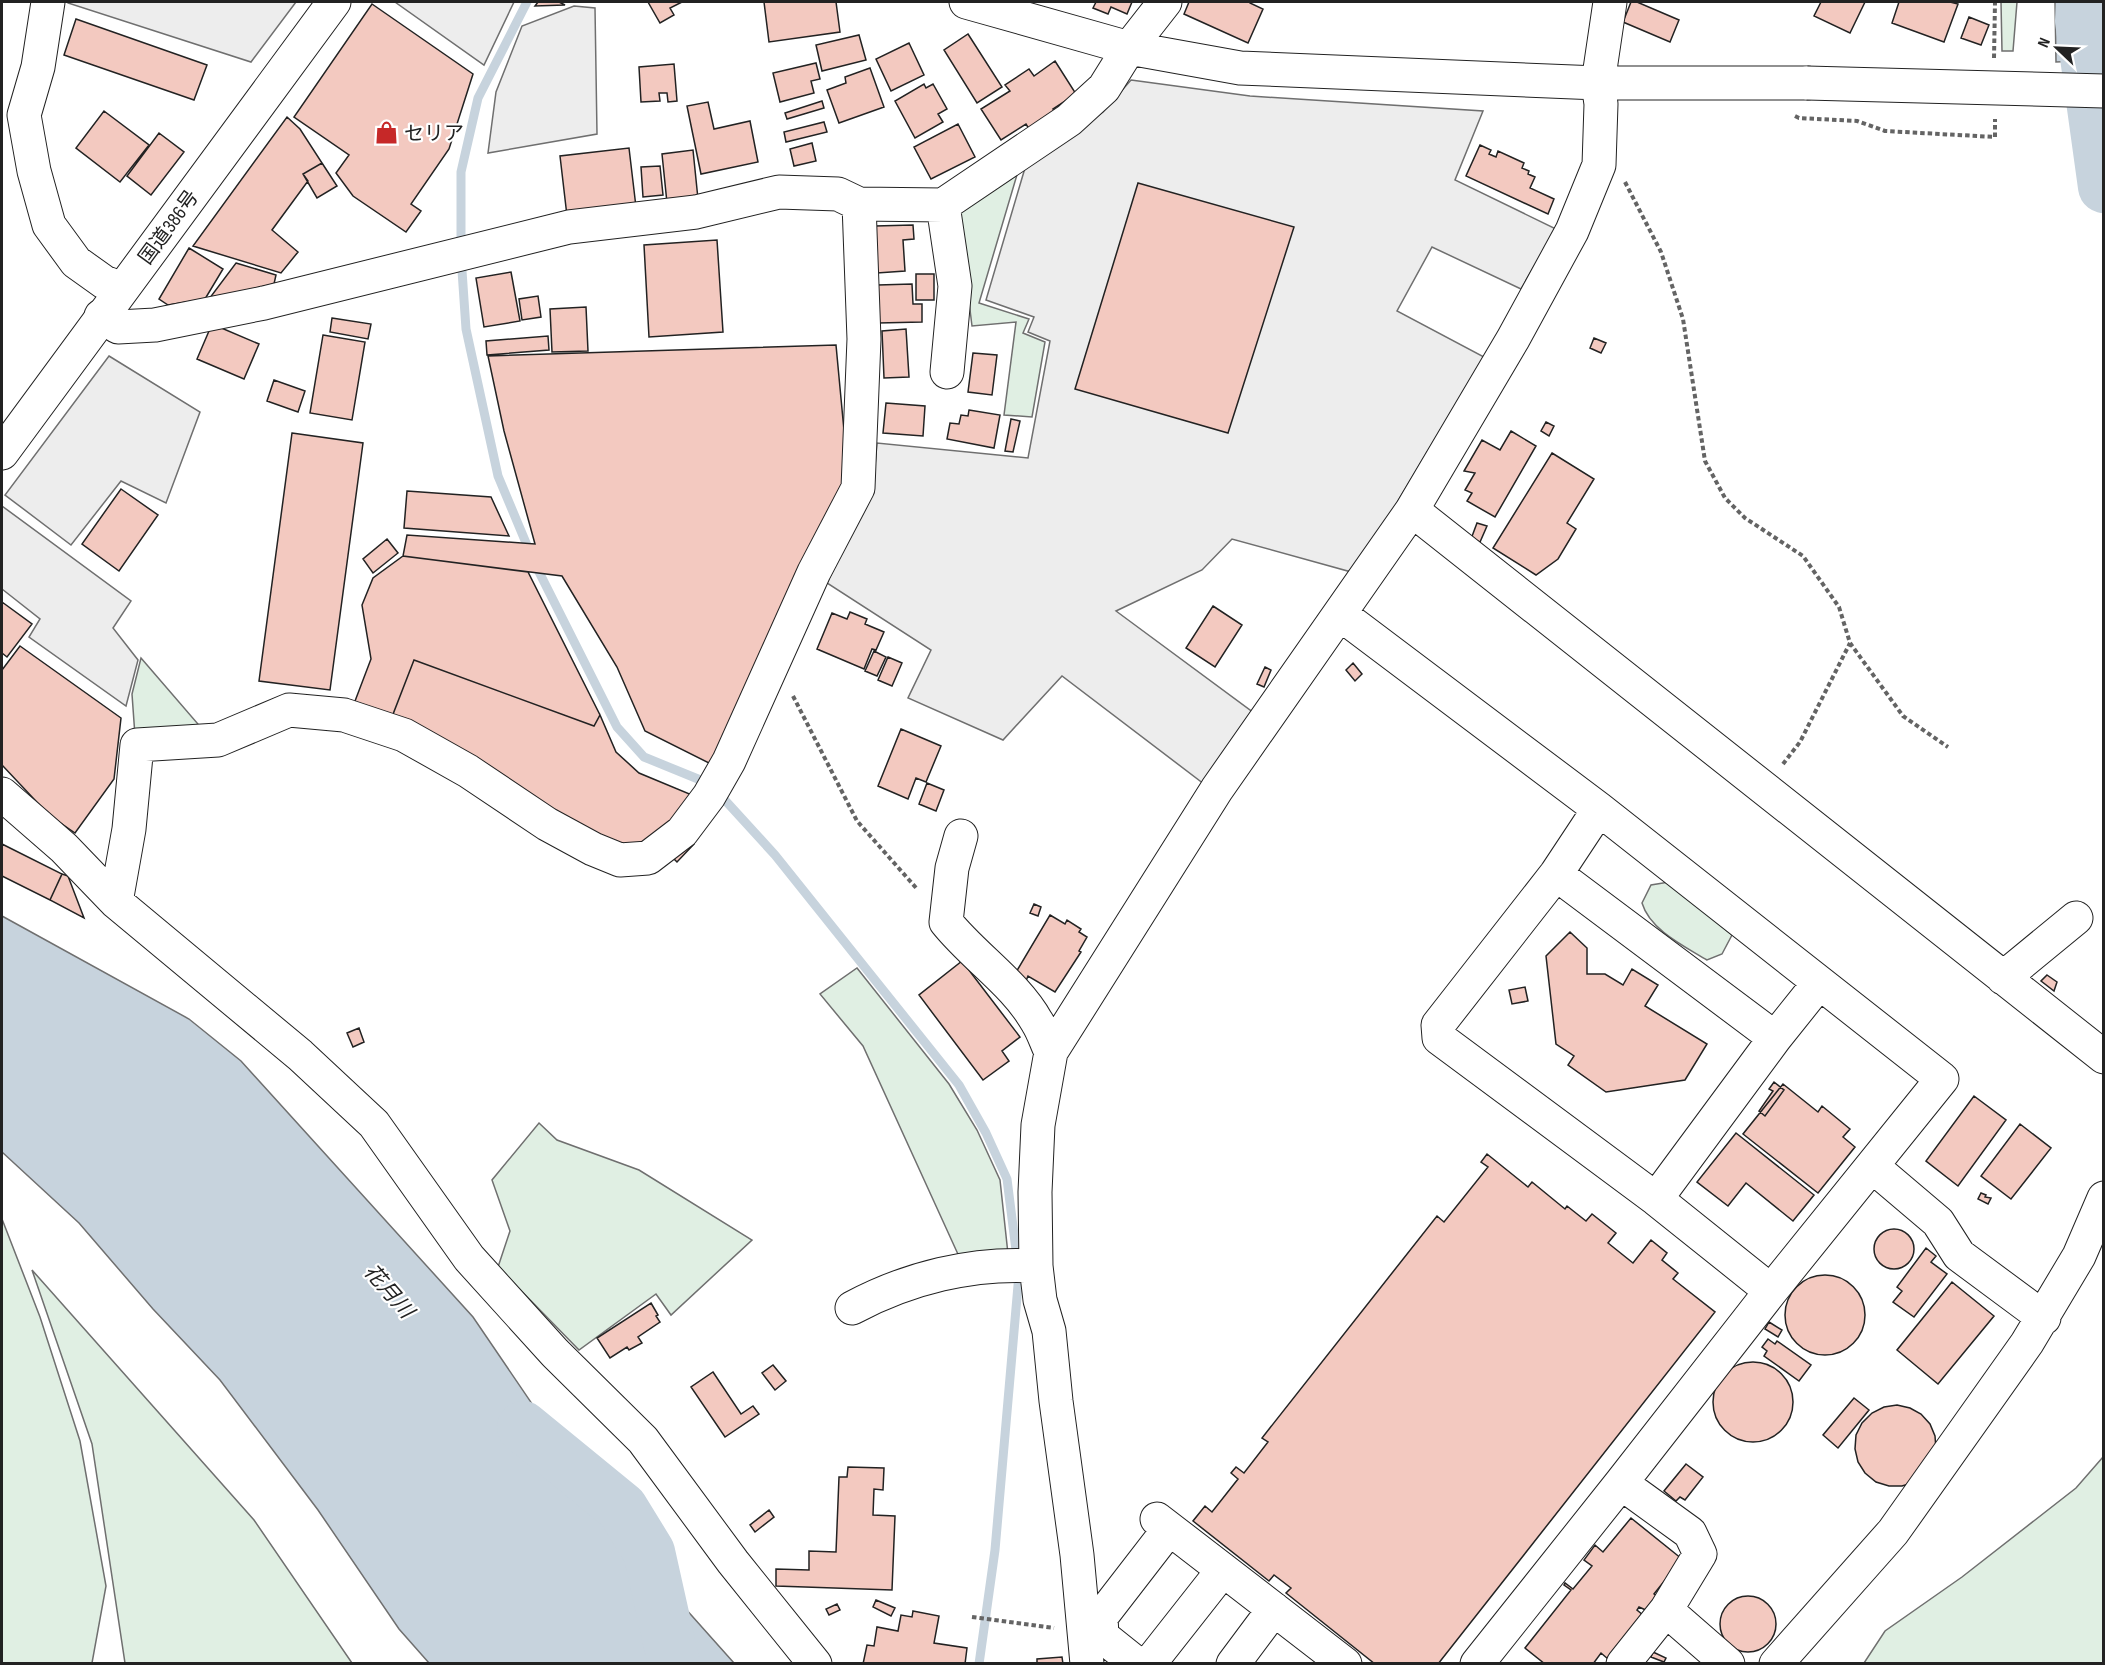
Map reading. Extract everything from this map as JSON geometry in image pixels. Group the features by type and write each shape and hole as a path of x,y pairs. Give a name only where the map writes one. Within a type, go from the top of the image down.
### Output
{"main road":[{"path":"48,2 38,67 24,115 34,171 49,225 69,253 76,262 104,282 122,290"},
{"name":"国道386号","path":"2,453 334,2"},
{"path":"966,2 1129,48 1240,68 1598,83 1807,83 2103,91"},
{"path":"101,316 118,327 155,325 264,303 569,227 696,212 779,192 838,194 859,204 943,205 1069,120 1104,88 1129,48 1165,2"},
{"path":"1085,1648 1077,1555 1049,1331 1040,1300 1025,1265 1035,1192 1038,1125 1051,1052 1217,789 1412,510 1514,339 1572,231 1599,165 1601,104 1598,83 1610,2"},
{"path":"116,902 129,829 137,745 218,741 289,710 344,715 404,735 468,771 547,824 593,849 620,860 648,858 682,832 712,790 814,572 858,488 864,339 859,204"},
{"path":"943,205 955,286 947,372"},
{"path":"1412,510 2103,1057"},
{"path":"1341,614 1599,809 1942,1079 1771,1290 1481,1662"},
{"path":"2,794 64,848 116,902 300,1055 374,1124 469,1258 555,1353 643,1440 733,1562 815,1664"},
{"path":"1599,809 1556,874 1438,1025 1439,1038 1656,1199 1771,1290"},
{"path":"961,836 952,868 946,922 959,938 1019,997 1037,1021 1051,1052"},
{"path":"1556,874 1775,1038"},
{"path":"2003,978 2076,918"},
{"path":"1656,1199 1775,1038 1820,983"},
{"path":"1872,1166 1938,1222 1959,1255 2044,1318"},
{"path":"1776,1664 1893,1532 2044,1318 2079,1256 2103,1198"},
{"path":"852,1308 879,1294 924,1278 963,1270 1025,1265"},
{"path":"1622,1483 1690,1533 1700,1554 1666,1610 1623,1664"},
{"path":"1137,1664 1102,1636 1101,1617 1163,1524 1274,1609 1331,1660"},
{"path":"1149,1664 1223,1570"},
{"path":"1233,1664 1274,1609"},
{"path":"1666,1610 1728,1664"}],"path":[{"path":"1994,45 1995,2"},
{"path":"1789,113 1799,118 1857,121 1886,131 1995,137"},
{"path":"1600,150 1611,154 1661,252 1683,319 1705,461 1725,498 1745,518 1803,556 1839,607 1850,643 1903,716 1948,747"},
{"path":"1765,788 1800,742 1850,643"},
{"path":"774,660 823,751 857,821 946,922"},
{"path":"972,1617 998,1621 1085,1648"}],"green space":[{"path":"2001,2 2017,2 2013,51 2002,51"},
{"path":"1019,168 979,303 1029,319 1023,333 1045,342 1032,417 1004,415 1016,322 972,326 957,204"},
{"path":"141,658 204,731 135,736 132,694"},
{"path":"1669,882 1732,935 1722,954 1707,960 1678,943 1660,929 1646,913 1642,903 1651,885"},
{"path":"857,968 949,1084 977,1130 1000,1180 1008,1254 962,1263 863,1046 820,994"},
{"path":"539,1123 557,1140 639,1170 752,1240 671,1315 656,1294 579,1350 498,1267 510,1231 492,1180"},
{"path":"2,1219 40,1317 80,1441 106,1586 92,1663 2,1663"},
{"path":"32,1270 254,1520 352,1663 125,1663 92,1444"},
{"path":"2103,1457 2103,1663 1864,1663 1885,1631 1962,1577 2076,1488"}],"shaded area":[{"path":"68,2 296,2 251,62"},
{"path":"395,2 514,2 484,65"},
{"path":"574,6 595,8 597,134 488,153 496,92 522,26"},
{"path":"1131,80 1250,96 1483,111 1455,180 1556,229 1521,289 1432,247 1397,311 1484,357 1355,573 1232,539 1202,570 1116,611 1258,716 1204,784 1062,676 1003,740 908,698 931,650 827,583 873,488 877,443 1028,458 1050,341 1028,332 1034,317 986,300 1025,168 1103,112"},
{"path":"109,356 200,412 166,503 121,481 71,545 5,495"},
{"path":"2,506 131,601 113,628 138,660 126,706 29,637 40,619 2,589"}],"water":[{"path":"2055,2 2103,2 2103,60 2056,62"},
{"path":"2,916 189,1019 241,1061 473,1317 626,1542 734,1663 429,1663 399,1629 318,1510 220,1380 153,1309 79,1223 2,1152"}],"building":[{"path":"538,2 559,2 565,5 535,6"},
{"path":"648,2 682,2 670,8 674,15 660,23"},
{"path":"764,2 836,2 840,32 769,42"},
{"path":"1096,2 1132,2 1127,14 1111,7 1108,14 1093,8"},
{"path":"1189,2 1250,2 1263,9 1248,43 1184,14"},
{"path":"1631,2 1637,2 1679,20 1670,42 1623,22"},
{"path":"1821,2 1865,2 1850,33 1814,16"},
{"path":"1899,2 1958,4 1944,42 1892,23"},
{"name":"セリア","path":"372,4 473,74 449,149 411,204 421,211 406,232 353,196 336,173 349,155 294,117"},
{"path":"1969,17 1989,25 1981,45 1961,38"},
{"path":"76,19 207,65 194,100 64,55"},
{"path":"968,34 1002,87 977,103 944,50"},
{"path":"859,35 866,60 822,71 816,45"},
{"path":"909,43 924,75 891,91 876,59"},
{"path":"1055,61 1076,94 1053,109 1055,112 1029,129 1026,124 1001,140 981,109 1010,91 1005,85 1029,69 1034,76"},
{"path":"816,63 820,79 811,81 814,93 780,102 773,73"},
{"path":"674,64 677,101 668,102 667,93 659,93 660,101 641,102 639,67"},
{"path":"870,68 884,107 839,123 827,90 846,83 845,77"},
{"path":"924,84 926,88 933,84 947,109 938,114 943,122 915,138 895,101"},
{"path":"822,101 824,108 787,119 785,113"},
{"path":"708,102 714,129 750,121 758,162 701,174 687,106"},
{"path":"104,111 149,145 120,182 76,148"},
{"path":"287,117 300,129 322,163 303,174 308,181 272,230 298,252 281,273 193,246"},
{"path":"824,122 827,132 786,142 784,132"},
{"path":"958,124 975,157 931,179 914,147"},
{"path":"159,133 184,152 151,195 127,176"},
{"path":"812,143 816,161 794,166 790,149"},
{"path":"1480,145 1491,150 1489,154 1496,157 1498,151 1524,163 1522,168 1535,177 1530,188 1554,199 1548,214 1466,176"},
{"path":"629,148 636,207 567,216 560,156"},
{"path":"693,150 698,199 667,203 662,154"},
{"path":"322,163 337,186 317,198 303,174"},
{"path":"660,166 663,195 643,197 641,167"},
{"path":"1138,183 1294,227 1228,433 1075,389"},
{"path":"913,225 914,239 903,240 905,271 877,273 875,226"},
{"path":"717,240 723,332 649,337 644,245"},
{"path":"189,248 223,269 205,299 168,305 159,299"},
{"path":"236,263 276,275 274,284 209,299"},
{"path":"511,272 520,321 484,327 476,278"},
{"path":"916,274 934,274 934,300 916,300"},
{"path":"912,284 913,304 922,304 922,322 878,323 878,285"},
{"path":"538,296 541,317 522,320 519,299"},
{"path":"586,307 588,351 552,352 550,309"},
{"path":"332,318 371,324 368,339 330,332"},
{"path":"212,324 259,344 244,379 197,359"},
{"path":"906,329 909,377 884,378 882,331"},
{"path":"323,335 365,342 352,420 310,413"},
{"path":"548,336 549,350 487,355 486,341"},
{"path":"1594,338 1606,343 1601,353 1590,348"},
{"path":"836,345 849,484 715,766 645,731 617,667 562,576 403,556 407,535 535,544 504,431 488,356"},
{"path":"973,353 997,355 992,395 968,392"},
{"path":"274,380 305,391 298,412 267,401"},
{"path":"886,403 925,406 923,436 883,433"},
{"path":"969,410 1000,415 994,448 947,439 950,423 959,424 961,415 968,416"},
{"path":"1011,419 1020,421 1013,452 1005,451"},
{"path":"1546,422 1554,426 1549,436 1541,431"},
{"path":"1511,431 1536,446 1495,517 1467,501 1472,493 1465,490 1475,473 1464,471 1482,440 1500,450"},
{"path":"292,433 363,443 330,690 259,681"},
{"path":"1552,453 1594,479 1567,523 1576,529 1558,559 1536,575 1493,548"},
{"path":"121,489 158,515 119,571 82,544"},
{"path":"407,491 491,497 509,536 404,528"},
{"path":"1477,523 1487,526 1480,542 1471,539"},
{"path":"387,539 398,553 373,573 363,559"},
{"path":"403,556 528,572 600,715 594,726 414,660 390,722 352,709 371,659 362,605 373,578"},
{"path":"2,602 32,624 7,657 2,653"},
{"path":"1213,606 1242,625 1215,667 1186,648"},
{"path":"850,612 867,619 865,624 884,632 876,650 872,649 864,669 817,649 832,613 847,619"},
{"path":"20,646 121,718 114,779 75,833 49,815 2,765 2,670"},
{"path":"874,651 886,657 877,676 865,671"},
{"path":"888,657 902,663 892,686 878,680"},
{"path":"414,660 594,726 600,715 616,752 639,773 692,795 663,835 645,844 623,848 605,841 390,722"},
{"path":"1353,663 1362,674 1355,681 1346,670"},
{"path":"1265,667 1271,670 1264,687 1257,684"},
{"path":"901,729 941,746 926,782 916,778 908,799 878,786"},
{"path":"927,783 944,790 936,811 919,804"},
{"path":"688,838 694,844 677,862 671,856"},
{"path":"2,844 62,874 50,900 2,876"},
{"path":"62,874 68,876 84,918 50,900"},
{"path":"1034,904 1041,907 1038,916 1030,913"},
{"path":"1050,915 1065,924 1067,920 1081,929 1079,932 1087,937 1079,951 1081,952 1055,992 1028,976 1026,981 1015,974"},
{"path":"1570,932 1587,948 1587,974 1605,974 1623,985 1632,969 1658,985 1645,1006 1707,1044 1685,1080 1606,1092 1568,1065 1574,1056 1556,1044 1546,956"},
{"path":"962,961 1020,1037 1002,1051 1009,1061 983,1080 919,995"},
{"path":"2047,975 2057,982 2054,991 2041,981"},
{"path":"1525,987 1528,1001 1512,1004 1509,990"},
{"path":"359,1028 364,1042 353,1047 347,1033"},
{"path":"1774,1082 1784,1090 1765,1116 1759,1111 1773,1091 1769,1089"},
{"path":"1783,1084 1818,1112 1822,1106 1850,1129 1843,1137 1855,1147 1818,1193 1743,1134"},
{"path":"1974,1096 2006,1120 1958,1186 1926,1161"},
{"path":"2020,1124 2051,1148 2011,1199 1981,1176"},
{"path":"1736,1133 1814,1195 1793,1221 1746,1183 1728,1206 1697,1182"},
{"path":"1487,1154 1528,1187 1532,1182 1565,1209 1567,1206 1586,1221 1592,1214 1616,1233 1608,1243 1633,1263 1651,1240 1667,1253 1662,1260 1678,1273 1673,1279 1715,1312 1438,1664 1375,1664 1286,1593 1291,1588 1274,1575 1269,1581 1193,1521 1205,1506 1212,1512 1238,1479 1231,1473 1236,1467 1244,1473 1268,1442 1262,1438 1437,1216 1444,1222 1488,1167 1481,1162"},
{"path":"1981,1193 1991,1198 1988,1204 1978,1199"},
{"path":"1894,1229 1902,1230 1908,1235 1913,1241 1913,1257 1908,1263 1902,1268 1894,1269 1886,1268 1880,1263 1875,1257 1874,1249 1875,1241 1880,1235 1886,1230"},
{"path":"1926,1248 1936,1256 1931,1262 1947,1274 1914,1317 1893,1302 1902,1291 1897,1287"},
{"path":"1817,1275 1833,1275 1854,1286 1865,1307 1865,1323 1854,1344 1833,1355 1817,1355 1803,1349 1791,1337 1785,1323 1785,1307 1791,1293 1803,1281"},
{"path":"1952,1282 1994,1316 1938,1384 1897,1350"},
{"path":"651,1303 660,1322 638,1337 642,1343 629,1350 627,1347 610,1358 597,1338"},
{"path":"1769,1322 1782,1330 1778,1337 1765,1329"},
{"path":"1768,1339 1775,1344 1777,1341 1811,1365 1799,1381 1764,1356 1767,1351 1762,1347"},
{"path":"1745,1362 1761,1362 1782,1373 1793,1394 1793,1410 1782,1431 1761,1442 1745,1442 1731,1436 1719,1424 1713,1410 1713,1394 1719,1380 1731,1368"},
{"path":"773,1365 786,1381 775,1390 762,1373"},
{"path":"713,1372 741,1414 753,1406 759,1414 725,1437 691,1387"},
{"path":"1854,1398 1869,1410 1838,1448 1823,1435"},
{"path":"1897,1405 1921,1414 1930,1424 1935,1436 1936,1449 1915,1482 1902,1486 1889,1486 1876,1482 1865,1473 1858,1462 1855,1449 1856,1435 1862,1423 1872,1413 1884,1407"},
{"path":"1686,1464 1703,1477 1685,1500 1680,1497 1676,1501 1664,1491"},
{"path":"848,1467 884,1468 883,1490 874,1489 873,1515 895,1516 892,1590 776,1586 776,1569 809,1570 809,1551 836,1552 839,1477 847,1477"},
{"path":"769,1510 774,1517 755,1532 750,1525"},
{"path":"1631,1518 1682,1559 1654,1594 1659,1598 1648,1611 1639,1607 1637,1610 1643,1615 1608,1659 1601,1653 1593,1664 1545,1664 1525,1648 1571,1590 1564,1585 1565,1583 1573,1589 1592,1566 1584,1560 1595,1545 1603,1552"},
{"path":"1742,1596 1754,1596 1764,1600 1772,1608 1776,1624 1772,1640 1764,1648 1754,1652 1742,1652 1732,1648 1724,1640 1720,1630 1720,1618 1724,1608 1732,1600"},
{"path":"876,1600 895,1608 891,1616 873,1607"},
{"path":"837,1604 840,1610 829,1615 826,1609"},
{"path":"913,1611 939,1616 934,1643 967,1648 965,1664 863,1664 867,1645 874,1646 877,1627 898,1631 901,1615 912,1617"},
{"path":"1653,1652 1666,1658 1664,1662 1651,1657"},
{"path":"1062,1657 1063,1664 1037,1664 1037,1659"}],"waterway":[{"path":"527,2 478,98 461,172 461,256 466,329 498,476 534,562 617,727 644,757 698,779 723,798 775,855 959,1085 986,1133 1007,1179 1019,1274 995,1550 979,1664"},
{"path":"2082,2 2081,21 2104,187"},
{"name":"花月川","path":"523,1427 622,1508 649,1552 674,1664"}],"place":[{"name":"セリア","path":"386,133"}]}
